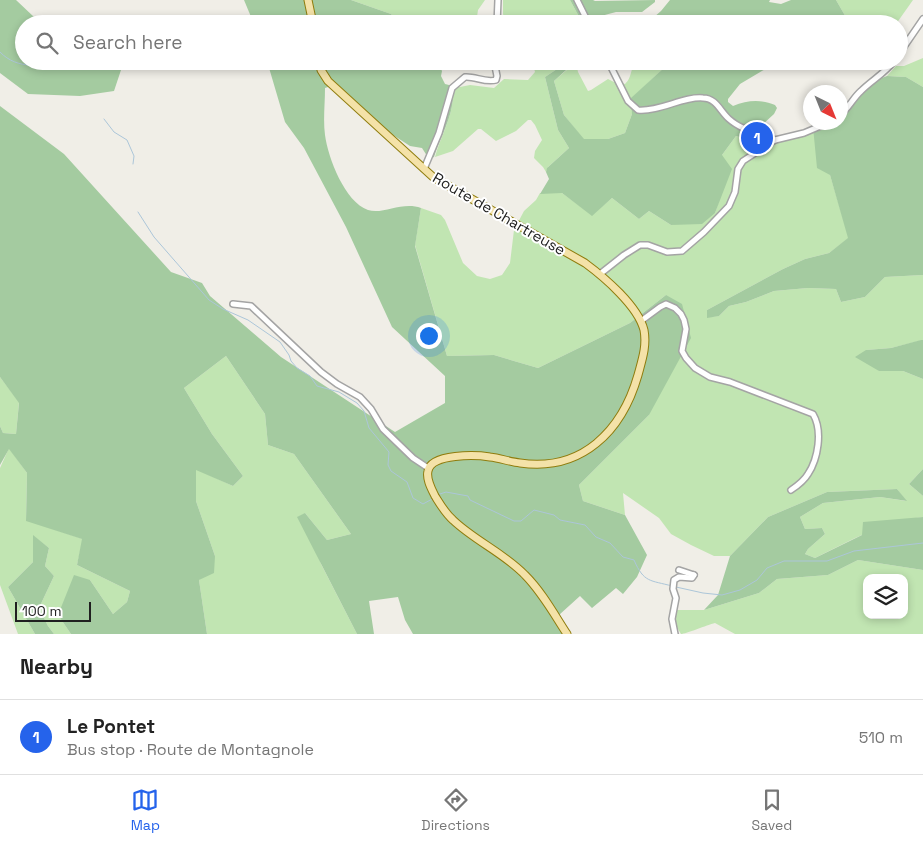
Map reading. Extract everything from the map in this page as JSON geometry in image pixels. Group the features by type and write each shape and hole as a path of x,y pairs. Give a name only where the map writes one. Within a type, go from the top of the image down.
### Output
{"main road":[{"path":"308,0 311,15"},
{"name":"Route de Chartreuse","path":"321,70 328,81 424,169 448,186 585,263 600,274 641,321"},
{"path":"567,634 526,576 503,556 453,520 433,492 428,477 428,468 433,463 444,458 470,455 518,463 546,464 576,456 599,443 622,414 635,384 644,351 644,330 641,321"}],"street":[{"path":"497,15 498,0"},
{"path":"577,0 585,15"},
{"path":"908,41 923,19"},
{"path":"424,169 439,133 452,88 464,77 473,77 490,82 496,80 496,70"},
{"path":"612,70 628,101 638,110 648,110 699,97 709,99 730,120 740,127 775,140 782,140 811,130"},
{"path":"848,108 860,92 887,70"},
{"path":"600,274 624,254 640,245 648,245 672,253 682,251 688,247 728,206 734,192 738,169 743,161 775,140"},
{"path":"233,304 251,306 321,372 337,384 360,396 371,409 383,429 413,458 428,468"},
{"path":"641,321 666,304 675,308 681,314 686,329 682,351 695,368 710,377 730,382 813,414 817,421 819,432 813,466 807,476 791,490"},
{"path":"675,634 672,620 676,598 673,586 676,578 692,578 694,576 679,570"}],"green space":[{"path":"0,0 16,0 32,15 15,15 15,70 121,70 114,91 80,96 28,94 0,73"},
{"path":"244,0 351,0 392,15 250,15"},
{"path":"351,0 485,0 478,10 477,15 391,14"},
{"path":"503,0 570,0 578,15 503,15"},
{"path":"570,0 655,0 642,12 578,15"},
{"path":"670,0 770,0 769,2 781,4 791,0 836,0 845,15 656,15"},
{"path":"836,0 913,0 902,15 845,15"},
{"path":"923,58 923,87 906,77 887,76 892,70 908,70 908,64"},
{"path":"270,70 442,70 441,76 445,84 449,85 453,96 449,119 434,157 429,159 422,148 410,146 390,133 337,84 325,88 324,124 327,144 334,167 345,189 360,205 374,211 407,206 421,208 415,246 447,356 494,355 538,368 630,323 666,295 682,304 691,338 649,415 579,485 583,501 625,515 647,555 637,577 623,594 616,588 592,608 580,596 559,615 567,634 413,634 405,620 398,597 369,601 374,634 357,634 297,517 305,513 327,540 351,534 294,454 268,445 265,414 226,356 184,388 212,434 243,476 233,486 196,470 196,501 215,556 214,573 199,580 207,634 71,634 58,615 74,575 90,580 113,614 127,602 130,591 77,565 82,539 26,521 27,473 9,449 0,465 0,426 3,433 16,434 19,403 0,377 0,106 64,154 171,272 202,283 210,296 281,357 395,432 445,403 445,376 392,327 346,227 304,148 285,122"},
{"path":"534,70 556,70 545,77 558,130 569,148 548,167 546,172 534,158 535,151 542,140 531,120 528,120 516,131 496,141 481,129 478,129 453,151 435,157 449,119 452,104 453,95 449,85 494,88 504,79 528,80 535,72"},
{"path":"556,70 566,70 554,81 564,115 584,139 608,139 625,133 632,114 631,98 662,70 764,70 740,84 728,99 728,102 733,106 749,101 759,101 770,103 777,108 774,114 762,125 762,129 765,130 751,140 736,136 722,155 732,169 715,213 702,224 671,225 649,211 639,219 612,198 592,216 562,193 540,194 549,179 546,172 547,168 569,148 558,130 545,77"},
{"path":"567,70 578,70 588,91 608,79 625,84 632,70 662,70 632,98 632,114 625,133 608,139 583,139 564,115 554,81"},
{"path":"887,76 906,77 923,87 923,275 885,277 865,297 841,302 836,289 808,288 774,291 746,302 729,306 719,316 707,318 707,310 783,269 805,259 829,253 848,238 830,175 817,168 813,130 848,130 848,104 864,85"},
{"path":"765,130 777,137 803,130 814,130 830,175 849,238 829,253 805,259 783,269 707,310 707,317 719,316 729,306 746,302 774,291 808,288 836,289 841,302 865,297 885,277 923,275 923,340 891,348 866,350 879,371 903,371 923,379 923,469 909,484 923,496 923,517 881,527 815,558 805,554 825,534 822,528 805,529 800,517 823,503 880,497 906,501 897,489 827,492 768,517 730,556 714,556 671,534 659,518 623,493 625,515 583,501 579,485 649,415 666,295 630,323 538,368 494,355 447,356 415,245 421,208 441,215 445,220 463,263 477,276 490,279 502,275 510,263 514,230 524,211 536,200 540,193 562,193 592,215 612,198 639,219 649,211 671,225 715,213 721,195 722,155 736,136 751,140"},
{"path":"923,340 923,379 903,371 879,371 855,357 866,350 891,348"},
{"path":"226,356 265,414 268,445 294,454 351,534 327,540 305,513 321,564 357,634 207,634 199,580 215,556 196,501 196,469 233,486 243,476 212,434 184,388"},
{"path":"0,377 19,402 16,434 3,433 0,426"},
{"path":"9,448 27,473 26,520 83,539 77,565 130,591 127,602 113,614 90,580 58,615 71,634 54,634 39,608 54,576 45,566 49,548 33,536 33,562 8,587 35,634 18,634 0,585 0,468"},
{"path":"923,469 923,496 909,484"},
{"path":"897,489 907,501 880,497 823,503 800,517 805,529 822,528 825,534 805,554 815,558 862,535 863,522 923,517 923,570 858,560 828,575 777,579 759,593 704,610 718,595 730,556 768,517 827,492"},
{"path":"33,535 49,548 45,566 54,576 39,608 54,634 35,634 8,587 33,562"},
{"path":"858,560 923,570 923,634 735,634 715,623 681,634 675,624 676,610 704,610 759,593 777,579 828,575"}],"waterway":[{"path":"0,52 15,62"},
{"path":"104,119 114,132 127,140 134,156 133,164"},
{"path":"138,212 154,237 209,300 223,309 248,320 280,342 291,361 297,368 310,376 317,386 339,392 357,403 364,411 369,428 389,452 388,465 391,471 407,482 413,498 423,504 434,498"},
{"path":"437,495 446,492 468,496 470,500 514,521 521,521 534,510 554,515 560,520 585,525 596,537 610,543 623,557 634,560 645,577 672,586"},
{"path":"676,587 722,595 740,590 757,580 767,568 784,561 827,561 854,551 923,543"}],"place":[{"name":"Le Pontet","path":"757,138"}]}
